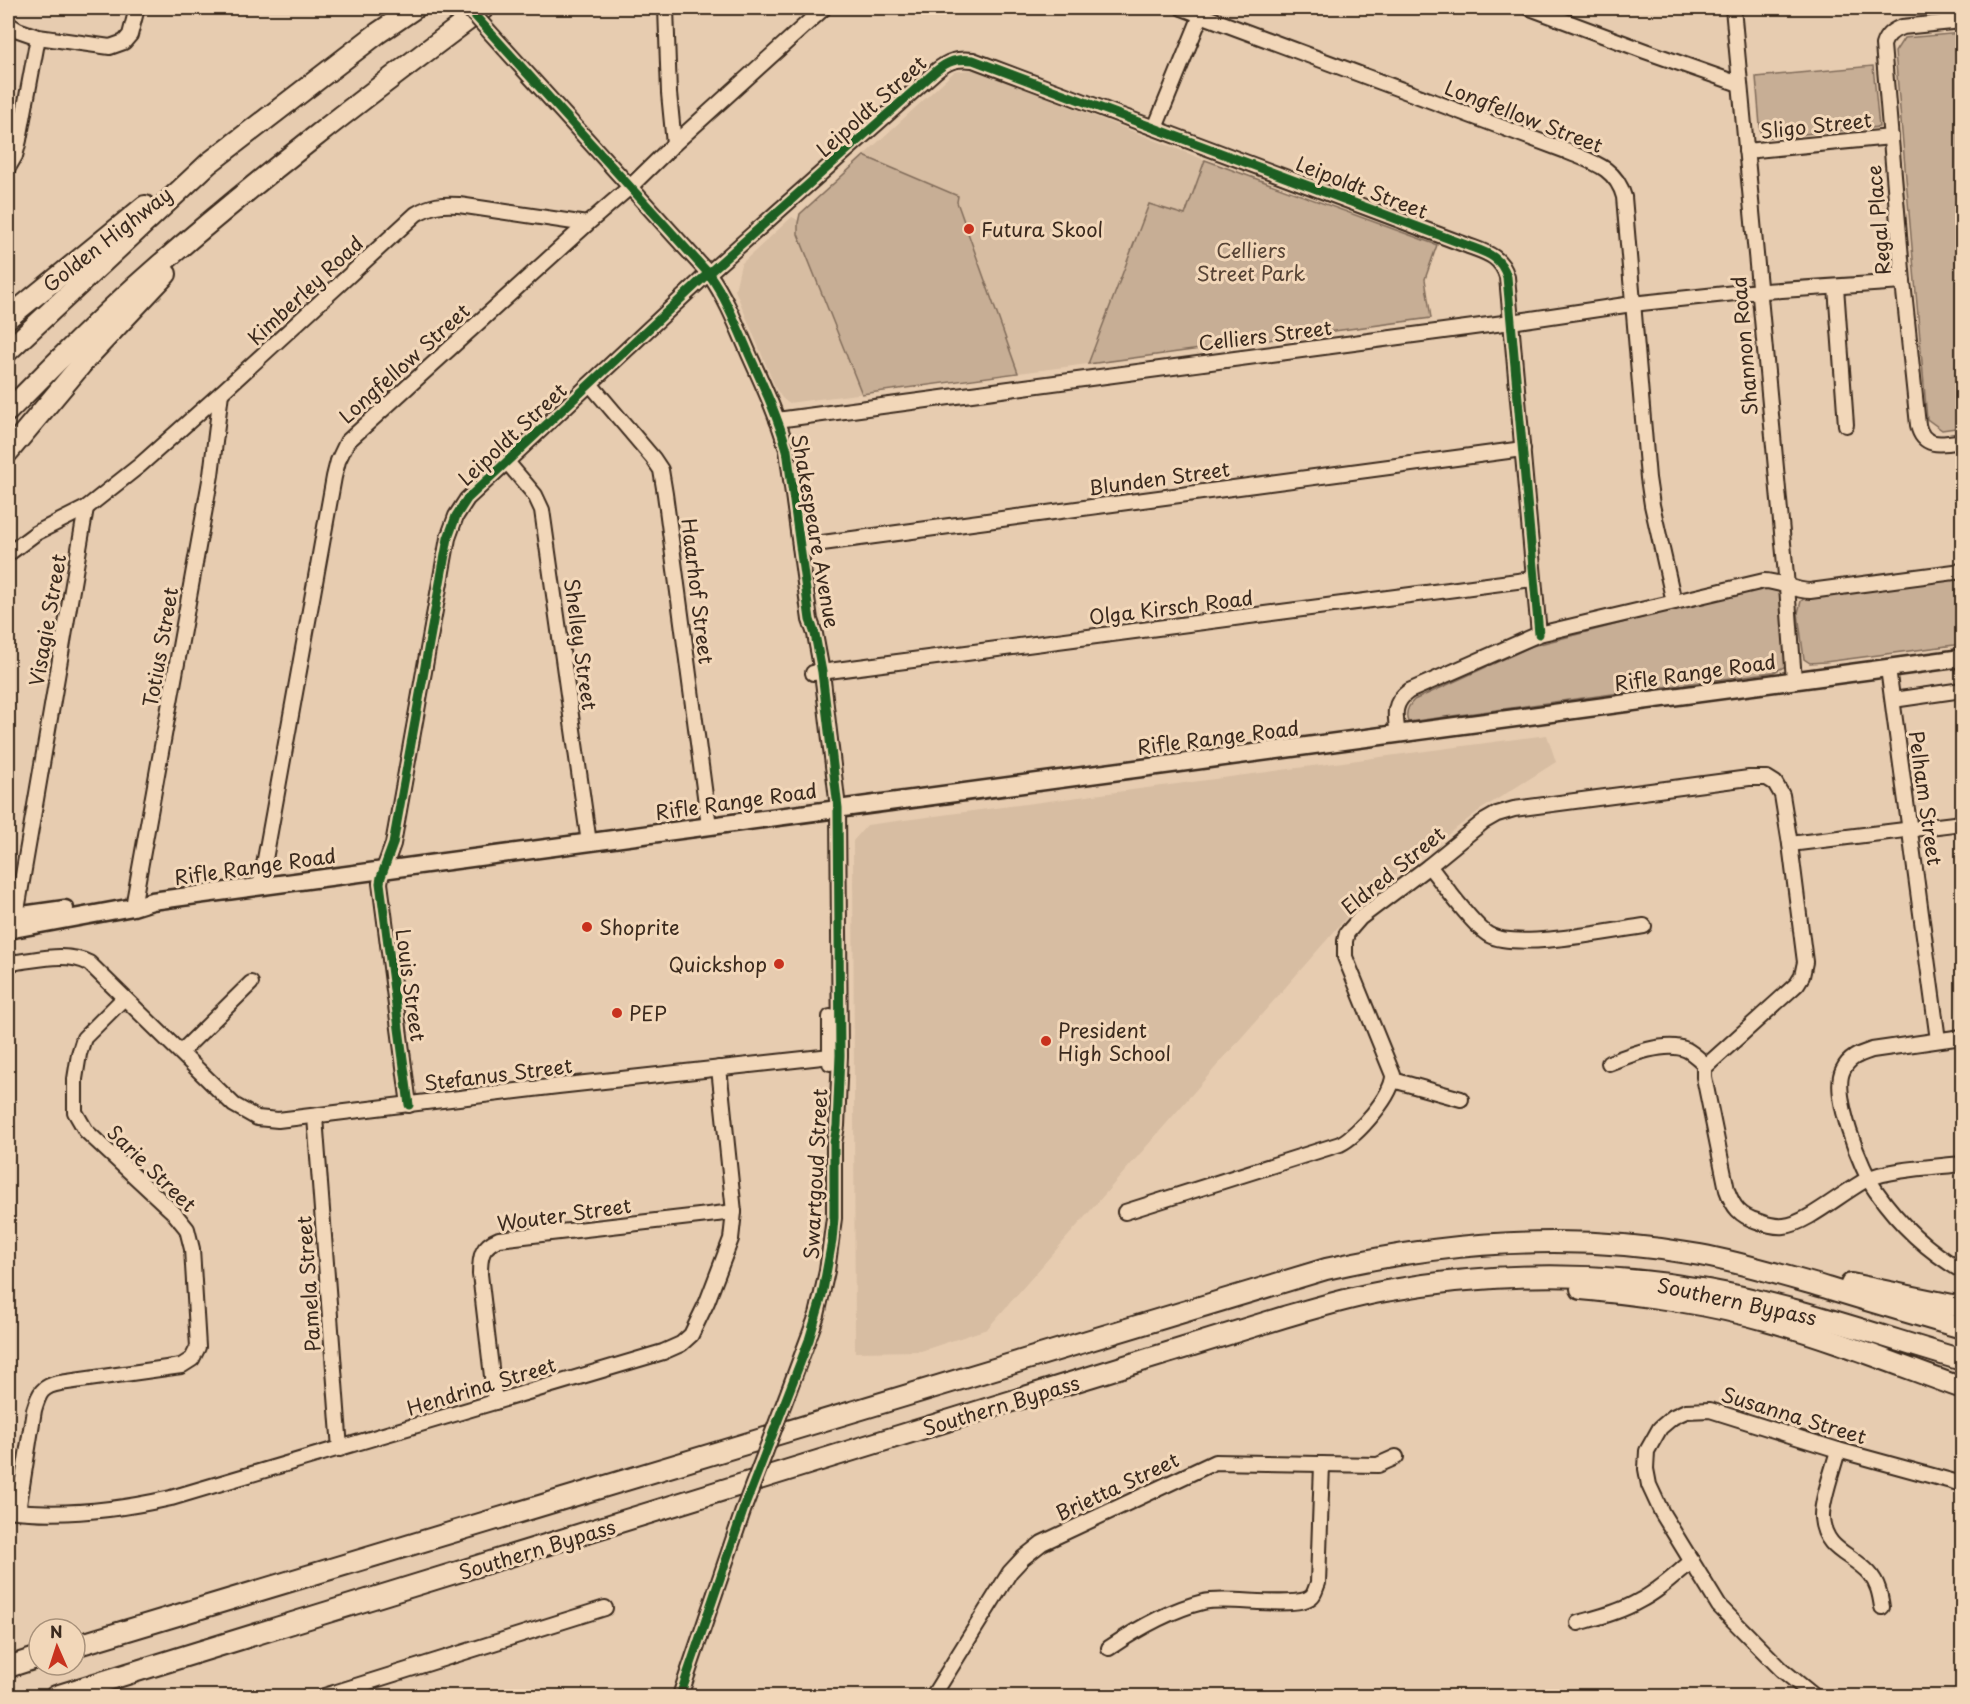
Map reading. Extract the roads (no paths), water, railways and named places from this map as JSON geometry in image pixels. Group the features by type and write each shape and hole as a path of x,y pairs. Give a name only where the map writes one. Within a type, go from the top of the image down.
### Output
{"highway":[{"path":"8,351 209,163 378,33 415,8"},
{"path":"8,411 144,278 231,204 402,69 484,8"},
{"name":"Golden Highway","path":"8,318 141,210 209,163"},
{"path":"8,452 85,360 231,204"},
{"name":"Southern Bypass","path":"87,1642 1326,1269 1431,1249 1486,1243 1539,1241 1654,1248 1700,1255 1772,1272 1962,1328"},
{"path":"1772,1272 1849,1283 1962,1307"},
{"name":"Southern Bypass","path":"56,1696 1284,1317 1384,1291 1479,1279 1541,1276 1600,1277 1653,1282 1709,1290 1778,1306 1962,1360"},
{"path":"1479,1279 1634,1294 1711,1306 1798,1330 1962,1388"},
{"path":"8,1666 27,1660"}],"main road":[{"name":"Rifle Range Road","path":"10,921 833,808 1962,658"}],"street":[{"path":"8,24 38,37 105,47 116,46 130,35 137,8"},
{"name":"Shakespeare Avenue","path":"468,8 709,274 725,299 777,420 787,450 810,620 815,634 833,808"},
{"path":"666,8 669,93 674,144"},
{"name":"Longfellow Street","path":"260,887 334,477 347,442 587,224 630,188 674,144 824,8"},
{"name":"Longfellow Street","path":"1182,8 1203,11 1566,151 1601,166 1616,178 1624,197 1648,478 1674,602"},
{"path":"1530,8 1739,84"},
{"name":"Shannon Road","path":"1733,8 1794,680"},
{"path":"1155,128 1203,11"},
{"name":"Regal Place","path":"1962,21 1902,27 1893,30 1883,45 1903,282 1919,432 1932,443 1962,441"},
{"path":"8,168 15,156 19,140 38,37"},
{"name":"Leipoldt Street","path":"383,870 393,844 450,530 461,507 709,274 936,71 956,59 973,60 1487,254 1501,262 1505,269 1511,322 1539,634"},
{"name":"Sligo Street","path":"1746,151 1891,137"},
{"name":"Kimberley Road","path":"8,554 36,533 86,508 139,466 416,214 426,208 446,204 459,205 587,224"},
{"name":"Celliers Street","path":"777,420 1632,304 1758,290 1903,282"},
{"path":"1836,287 1846,425"},
{"name":"Haarhof Street","path":"591,385 661,470 709,826"},
{"name":"Totius Street","path":"133,903 212,475 221,393"},
{"name":"Blunden Street","path":"800,546 1522,449"},
{"name":"Shelley Street","path":"507,462 535,495 542,510 589,843"},
{"name":"Visagie Street","path":"10,921 86,508"},
{"path":"1398,734 1395,708 1400,699 1409,691 1539,634 1764,581 1775,582 1798,590 1817,590 1962,571"},
{"name":"Olga Kirsch Road","path":"818,672 1533,579"},
{"name":"Pelham Street","path":"1888,668 1938,1040"},
{"path":"1893,700 1962,690"},
{"name":"Eldred Street","path":"1394,1080 1387,1057 1345,957 1344,940 1360,918 1483,822 1497,814 1514,809 1749,778 1767,778 1775,783 1782,795 1790,844"},
{"name":"Swartgoud Street","path":"680,1696 744,1508 817,1315 827,1271 834,1218 834,1143 830,1126 835,1055 831,893 833,808"},
{"path":"1962,823 1790,844 1804,953 1802,976 1797,984 1706,1065 1704,1077 1727,1190 1733,1206 1748,1218 1770,1225 1790,1225 1804,1219 1868,1179 1886,1174 1962,1164"},
{"path":"1429,866 1481,929 1499,939 1525,942 1644,926"},
{"name":"Louis Street","path":"383,870 380,884 409,1105"},
{"name":"Stefanus Street","path":"18,962 66,957 82,959 89,963 234,1105 246,1114 268,1120 315,1117 835,1055"},
{"path":"181,1052 251,983"},
{"name":"Sarie Street","path":"13,1511 33,1410 38,1397 45,1388 60,1383 181,1366 192,1359 198,1347 192,1249 187,1228 174,1213 86,1131 75,1113 75,1079 81,1045 84,1038 124,998"},
{"path":"1962,1037 1858,1054 1847,1063 1842,1072 1840,1088 1847,1124 1868,1179 1896,1217 1920,1241 1936,1255 1962,1271"},
{"path":"1609,1063 1650,1050 1679,1047 1688,1050 1706,1065"},
{"name":"Hendrina Street","path":"13,1511 55,1513 130,1507 189,1493 663,1352 681,1344 694,1330 711,1293 730,1239 734,1212 719,1068"},
{"path":"1125,1212 1347,1140 1360,1130 1394,1080 1461,1099"},
{"name":"Pamela Street","path":"315,1117 339,1449"},
{"name":"Wouter Street","path":"495,1402 480,1274 481,1255 489,1244 499,1239 734,1212"},
{"name":"Susanna Street","path":"1814,1696 1781,1669 1726,1615 1709,1592 1662,1513 1647,1477 1647,1451 1654,1437 1666,1422 1686,1411 1710,1410 1838,1450 1962,1484"},
{"path":"1838,1450 1823,1510 1826,1531 1833,1545 1840,1552 1870,1574 1880,1592 1882,1607"},
{"name":"Brietta Street","path":"933,1696 1010,1572 1042,1543 1215,1462 1378,1465 1396,1457"},
{"path":"1109,1648 1154,1622 1202,1602 1228,1600 1290,1603 1312,1596 1318,1583 1322,1464"},
{"path":"1578,1623 1608,1615 1641,1601 1692,1561"},
{"path":"324,1696 605,1608"}],"place":[{"name":"Futura Skool","path":"969,229"},
{"name":"Shoprite","path":"587,927"},
{"name":"Quickshop","path":"779,964"},
{"name":"PEP","path":"617,1013"},
{"name":"President High School","path":"1046,1041"}],"park label":[{"name":"Celliers Street Park","path":"1251,262"}]}
